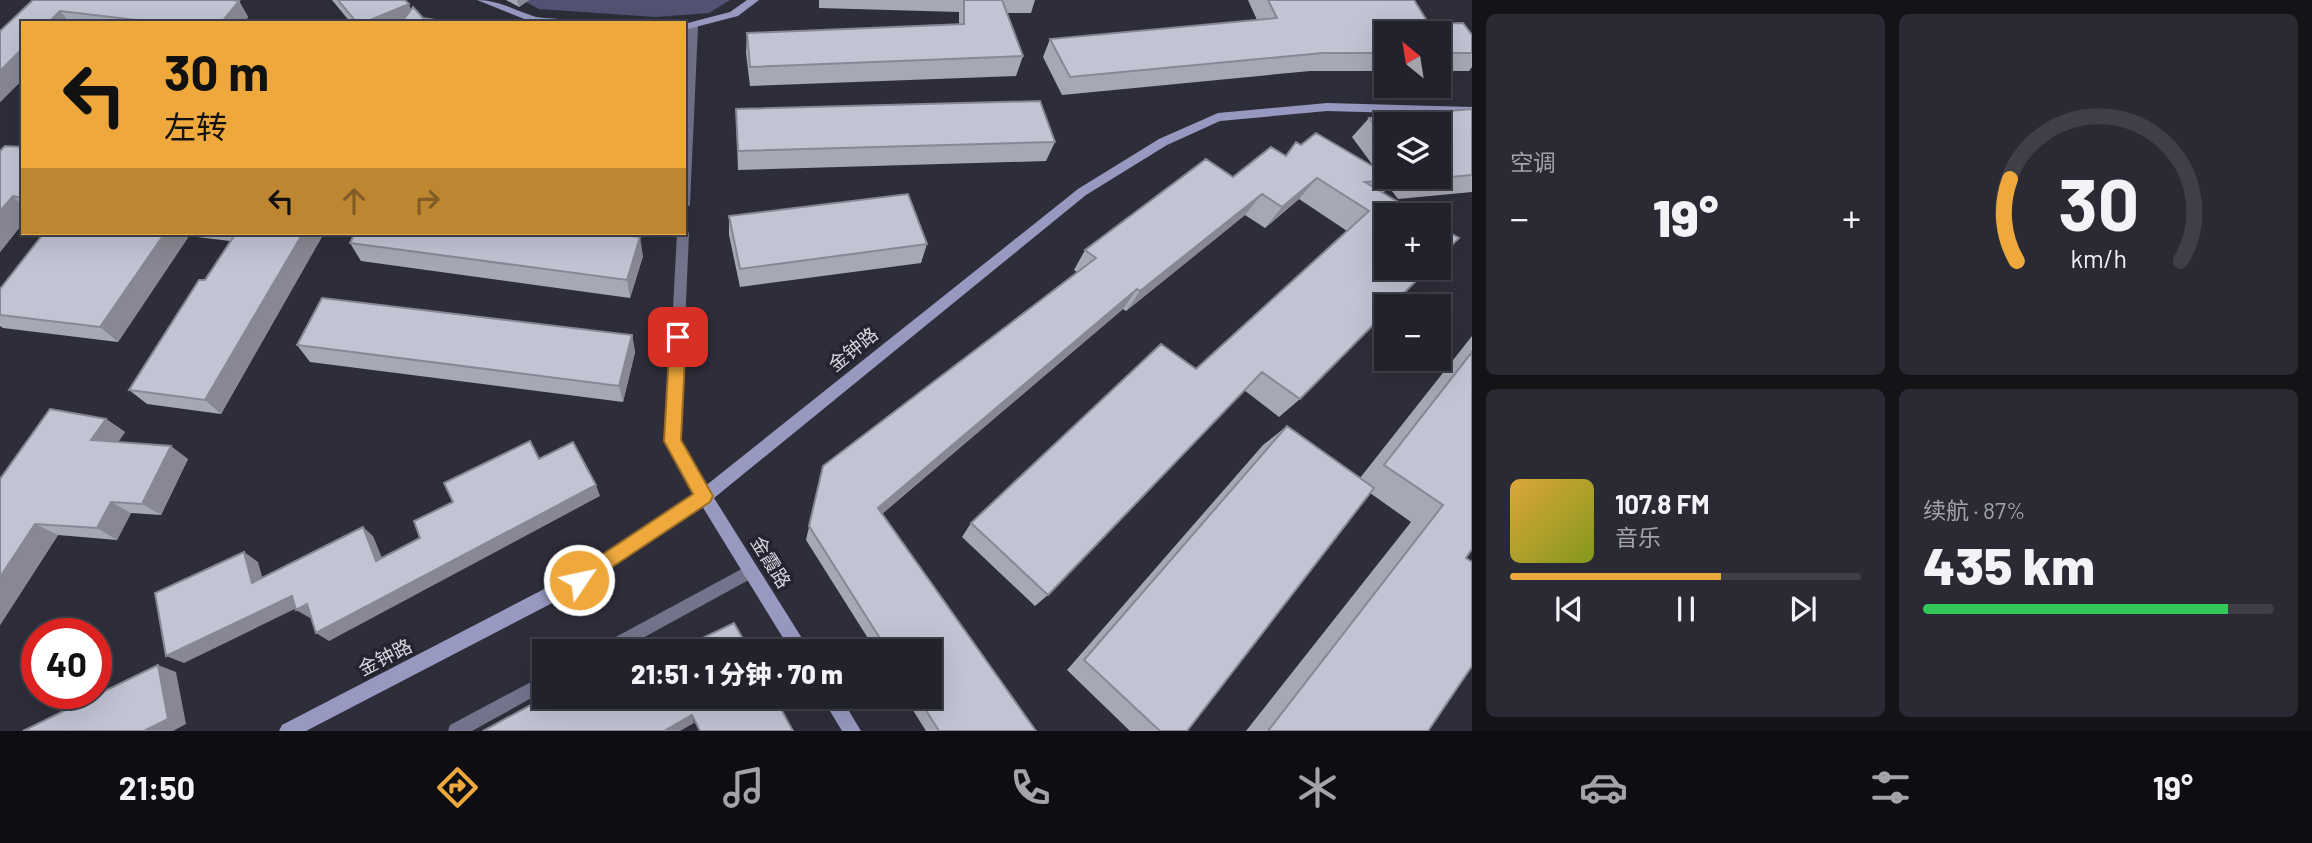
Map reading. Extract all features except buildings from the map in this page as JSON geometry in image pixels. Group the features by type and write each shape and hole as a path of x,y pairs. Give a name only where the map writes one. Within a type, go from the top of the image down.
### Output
{"street":[{"path":"482,0 545,21"},
{"path":"686,134 689,27 734,14 754,0"},
{"name":"金钟路","path":"288,731 579,580 704,496 1082,192 1163,142 1218,117 1327,107 1472,111"},
{"path":"683,235 673,441 704,496"},
{"name":"金霞路","path":"704,496 794,639"},
{"path":"838,709 852,731"}],"lane":[{"path":"626,639 751,571"},
{"path":"456,731 532,690"}],"shaded area":[{"path":"522,0 730,0 709,13 655,17 539,9"}],"route":[{"path":"579,580 704,496 673,441 678,337"}]}
